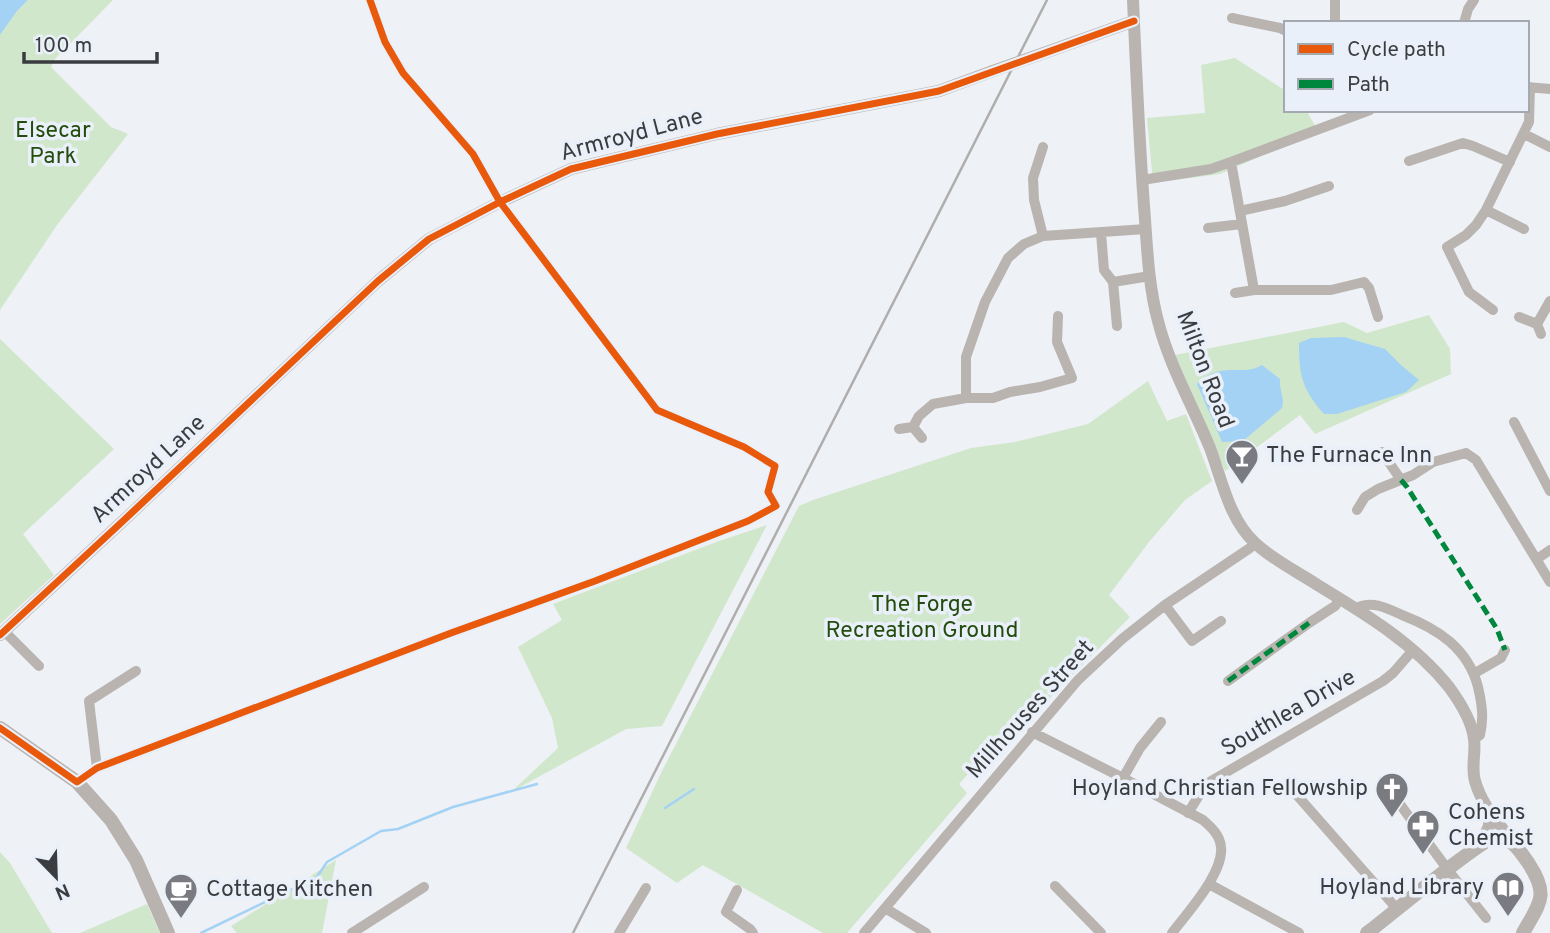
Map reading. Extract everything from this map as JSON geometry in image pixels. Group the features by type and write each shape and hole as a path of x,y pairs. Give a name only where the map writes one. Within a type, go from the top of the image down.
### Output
{"main road":[{"path":"0,728 77,782 111,820 136,860 168,933"},
{"path":"1367,933 1480,845 1497,837 1514,845"},
{"name":"Milton Road","path":"1514,845 1537,877"},
{"path":"1537,877 1550,887"},
{"path":"1523,933 1545,900 1537,877"}],"street":[{"name":"Milton Road","path":"1133,0 1142,180 1150,276 1157,320 1233,512 1255,543 1275,559 1356,608 1413,650 1432,668 1455,696 1466,715 1474,739 1473,774 1480,796 1514,845"},
{"path":"1335,0 1335,21"},
{"path":"1465,21 1474,0"},
{"path":"1232,18 1284,30"},
{"name":"Armroyd Lane","path":"2,633 379,281 429,239 571,169 717,134 939,91 1134,21"},
{"path":"1529,87 1550,89"},
{"path":"1142,180 1211,169 1362,112"},
{"path":"1493,310 1469,292 1447,247 1466,236 1486,210 1524,134 1529,122 1529,112"},
{"path":"1524,134 1550,147"},
{"path":"1409,161 1463,144 1510,162"},
{"path":"1042,236 1034,200 1033,177 1043,147"},
{"path":"1231,162 1254,290"},
{"path":"1240,211 1285,201 1329,186"},
{"path":"1486,210 1524,229"},
{"path":"1208,228 1242,224"},
{"path":"966,398 966,357 985,302 1008,258 1024,244 1042,236 1146,229"},
{"path":"1101,233 1104,270 1113,282 1116,326"},
{"path":"1113,282 1150,276"},
{"path":"1235,293 1254,290 1331,290 1364,282 1369,288 1378,317"},
{"path":"1519,317 1539,329 1550,301"},
{"path":"914,427 919,416 933,404 966,398 993,398 1072,378 1058,342 1058,316"},
{"path":"1514,422 1550,491"},
{"path":"900,429 914,427"},
{"path":"914,427 922,438"},
{"path":"1382,453 1401,480"},
{"path":"1357,510 1365,497 1378,489 1413,475 1433,462 1466,453 1476,460 1550,582"},
{"name":"Millhouses Street","path":"864,933 1078,680 1122,639 1255,543"},
{"path":"1537,558 1550,550"},
{"path":"1228,681 1335,606 1340,599"},
{"name":"Milton Road","path":"1356,608 1374,604 1422,622 1445,636 1462,653 1475,673 1482,701 1482,726 1480,735 1474,739"},
{"path":"1165,606 1192,641 1221,621"},
{"path":"2,633 39,666"},
{"name":"Southlea Drive","path":"1188,813 1206,785 1384,681 1413,650"},
{"path":"1475,673 1501,658 1505,650"},
{"path":"97,768 89,701 136,671"},
{"path":"1123,778 1140,748 1161,722"},
{"path":"77,782 97,768 205,727"},
{"path":"1032,732 1203,820 1213,829 1221,847 1220,859 1209,884 1172,933"},
{"path":"1383,781 1486,918"},
{"path":"1295,793 1398,910"},
{"path":"1480,845 1489,826 1489,812"},
{"path":"1209,884 1299,933"},
{"path":"1055,886 1101,933"},
{"path":"352,933 424,887"},
{"path":"619,933 646,888"},
{"path":"737,890 726,912 753,933"},
{"path":"885,908 926,933"}],"green space":[{"name":"Elsecar Park","path":"28,0 113,0 55,59 51,67 111,127 128,134 57,225 0,310 0,35"},
{"path":"1235,58 1284,90 1284,112 1307,112 1318,131 1220,174 1153,183 1147,118 1205,113 1201,65"},
{"path":"1429,315 1450,349 1451,374 1315,434 1300,415 1225,471 1175,355 1344,322 1367,333"},
{"path":"0,339 114,449 23,534 54,575 0,624"},
{"name":"The Forge Recreation Ground","path":"1148,381 1167,421 1186,414 1212,481 1185,500 1109,595 1130,617 1026,722 977,781 969,773 959,784 967,793 847,933 823,933 703,865 677,883 626,848 662,771 799,506 971,448 1015,442 1088,424"},
{"path":"767,525 662,726 626,729 511,792 558,748 552,718 518,647 562,620 553,604"},
{"path":"0,852 10,863 52,933 0,933"},
{"path":"336,860 322,933 237,933 231,926"},
{"path":"147,904 160,933 80,933"}],"water":[{"path":"0,0 28,0 0,35"},
{"path":"1344,337 1385,349 1419,380 1406,392 1337,414 1324,414 1303,382 1299,343 1311,338"},
{"path":"1262,365 1280,379 1282,408 1243,441 1222,442 1197,384 1214,373 1247,370"}],"waterway":[{"path":"201,933 317,877 327,862 381,831 398,829 453,807 537,784"},
{"path":"665,808 694,789"}],"railway":[{"path":"573,933 1047,0"}],"marked path":[{"path":"1401,480 1497,629 1505,650"},
{"path":"1228,681 1309,623"}],"cycle path":[{"path":"0,728 77,782 97,768 595,581 748,521 776,506 768,492 775,466 744,447 657,410 500,202 473,154 403,73 385,42 370,0"},
{"path":"0,635 378,281 429,239 571,169 717,134 939,91 1134,21"}],"place":[{"name":"The Furnace Inn","path":"1242,486"},
{"name":"Hoyland Christian Fellowship","path":"1392,819"},
{"name":"Cohens Chemist","path":"1423,856"},
{"name":"Hoyland Library","path":"1508,918"},
{"name":"Cottage Kitchen","path":"181,920"}]}
